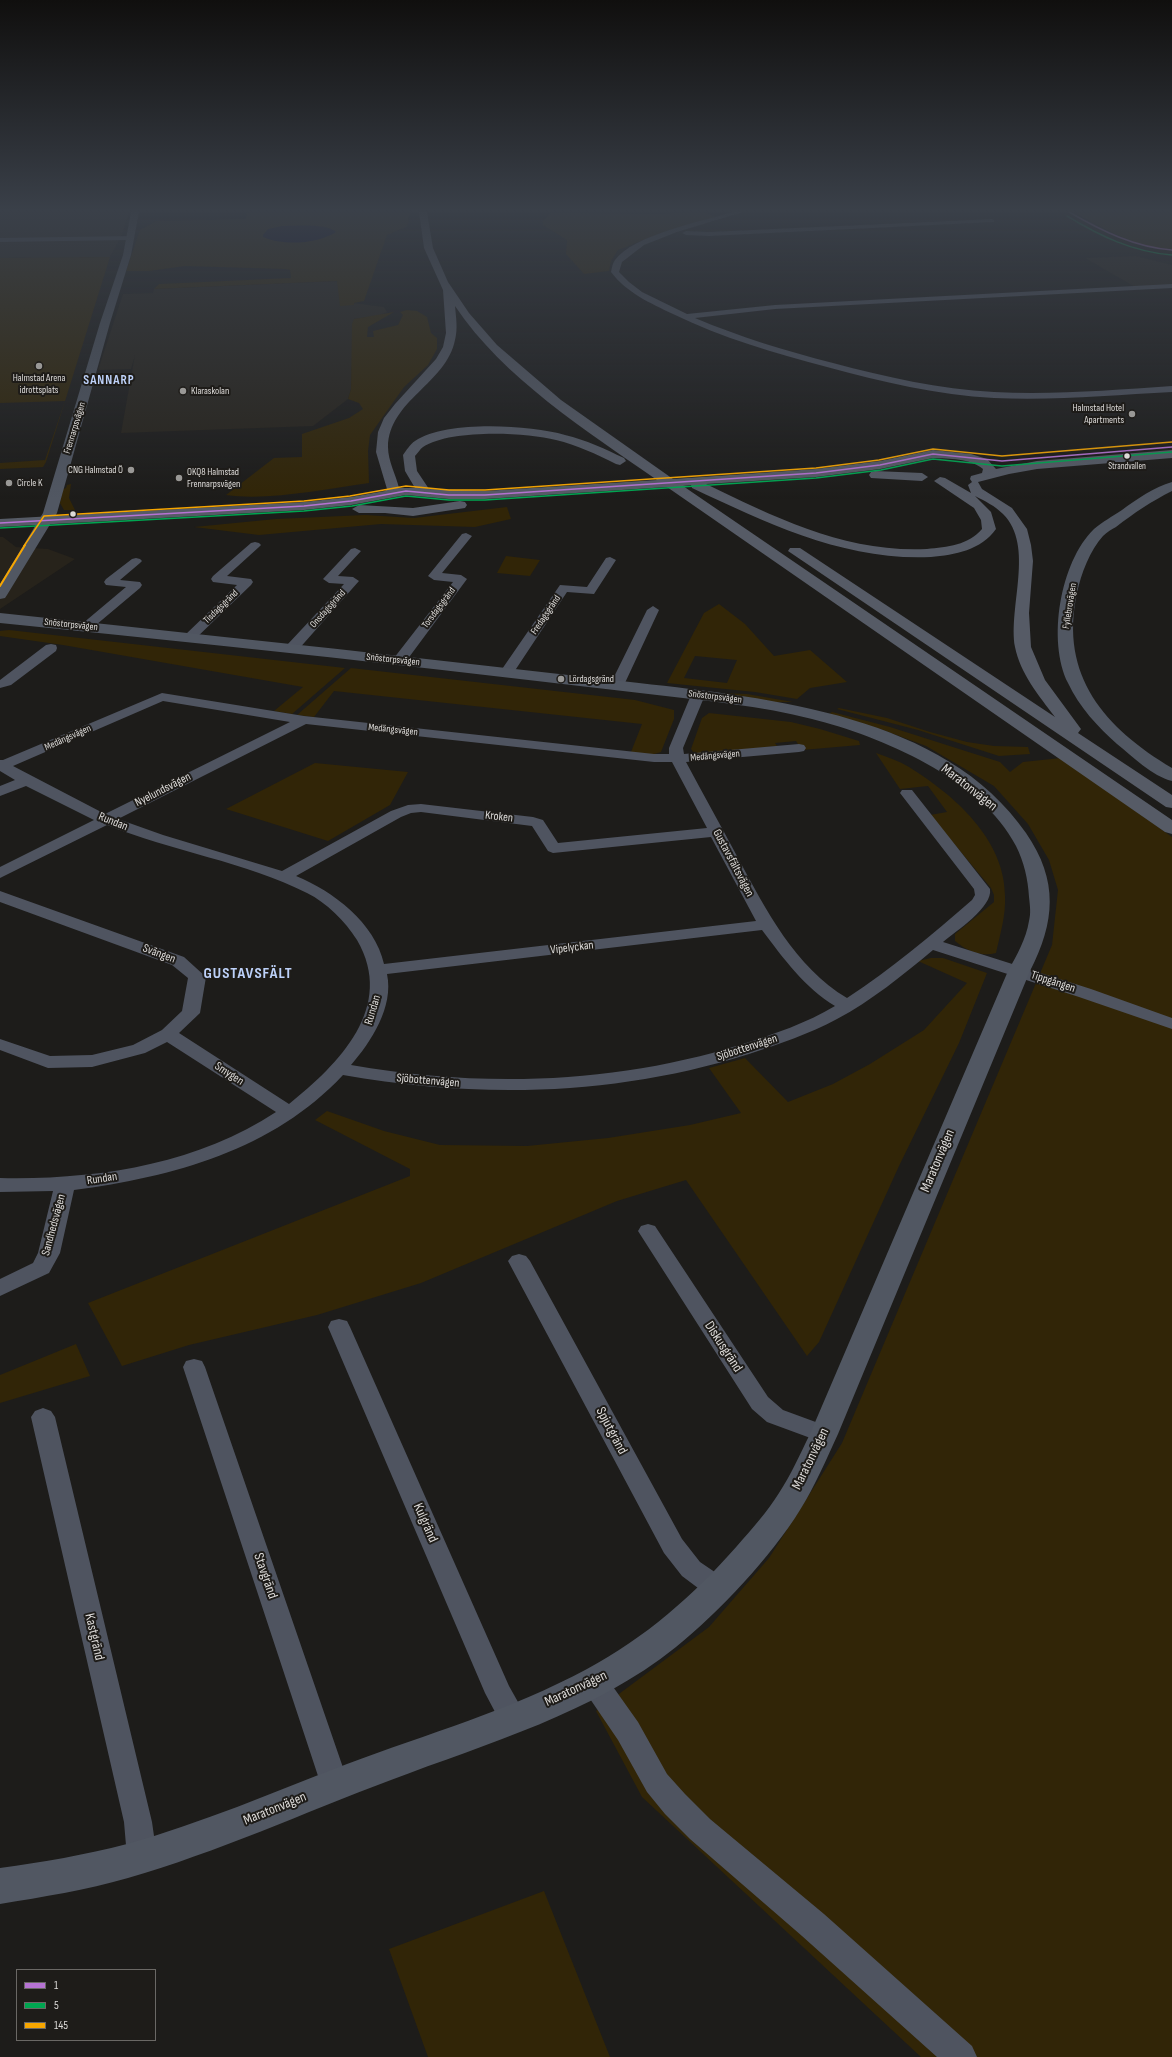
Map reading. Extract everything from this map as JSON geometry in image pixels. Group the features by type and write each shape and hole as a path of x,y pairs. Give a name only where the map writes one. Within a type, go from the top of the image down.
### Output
{"highway":[{"path":"387,499 392,489 392,485 382,447 384,433 395,412 440,363 448,347 451,336 449,308"},
{"path":"461,308 491,344 537,386 581,421 690,488 778,539 1172,803"},
{"path":"431,509 441,501 440,497 429,492 414,477 409,461 413,451 419,445 448,434 499,429 541,433 569,440 595,449 821,540 859,549 908,554 949,551 964,547 985,536 989,529 989,522 980,507 971,499 940,481"},
{"path":"739,482 836,471 944,454 977,460 1002,461 1172,448"},
{"path":"387,499 407,512 486,502 633,489 739,482 886,475 922,477 940,481 962,482 1037,465 1172,454"},
{"path":"915,458 907,463 906,466 910,472 922,477"},
{"path":"977,460 988,465 990,472 975,483 974,488 1011,515 1018,524 1026,547 1020,630 1028,665 1051,701 1086,745"},
{"path":"670,466 690,488 1172,828"},
{"path":"845,478 926,484 954,492 971,499"},
{"path":"0,529 43,524 352,509 387,499 406,490 478,495 633,489"},
{"path":"0,523 43,524"}],"street":[{"name":"Frennarpsvägen","path":"0,595 50,513 109,308"},
{"path":"668,308 684,317 734,337 793,356 918,386 969,393 1037,396 1172,389"},
{"path":"684,317 766,308"},
{"name":"Fyllebrovägen","path":"1172,486 1136,504 1099,533 1081,561 1071,587 1065,627 1067,653 1075,682 1092,708 1126,743 1172,776"},
{"name":"Torsdagsgränd","path":"400,661 461,579 434,576 466,536"},
{"name":"Tisdagsgränd","path":"189,638 247,582 217,579 255,545"},
{"name":"Onsdagsgränd","path":"292,648 353,581 329,579 355,551"},
{"name":"Fredagsgränd","path":"507,672 564,588 590,591 610,560"},
{"path":"86,627 136,585 110,582 136,561"},
{"path":"617,685 653,610"},
{"name":"Snöstorpsvägen","path":"0,618 507,672 698,695 786,708"},
{"path":"0,684 6,682 51,648"},
{"path":"676,759 676,748 698,695"},
{"name":"Medängsvägen","path":"1,765 162,697 304,720 676,759 799,748"},
{"name":"Maratonvägen","path":"0,1886 47,1880 142,1857 257,1817 335,1784 513,1718 594,1682 661,1639 719,1589 775,1524 794,1495 824,1434 1019,971 1036,937 1040,915 1038,876 1023,841 1004,816 981,794 941,765 897,742 832,719 786,708"},
{"name":"Nyelundsvägen","path":"0,873 178,782 304,720"},
{"name":"Gustavsfältsvägen","path":"676,759 766,925 793,959 826,993 848,1006"},
{"name":"Rundan","path":"0,1185 64,1185 111,1178 174,1165 243,1140 290,1113 314,1094 340,1069 360,1045 372,1021 379,997 379,970 373,952 365,936 340,908 314,891 282,877 106,820 26,780 1,765"},
{"path":"0,792 26,780"},
{"name":"Sjöbottenvägen","path":"340,1069 378,1076 435,1082 487,1085 607,1080 670,1070 737,1053 800,1030 848,1006 932,944 979,903 983,896 982,889 907,793"},
{"name":"Kroken","path":"282,877 396,814 408,809 421,808 528,820 538,823 543,828 553,848 716,832"},
{"name":"Svängen","path":"0,896 178,961 197,977 190,1013 168,1034 139,1049 92,1061 48,1062 0,1044"},
{"name":"Vipelyckan","path":"379,970 766,925"},
{"name":"Tippgången","path":"932,944 1019,971 1172,1024"},
{"name":"Smygen","path":"168,1034 290,1113"},
{"name":"Sandhedsvägen","path":"0,1288 41,1268 48,1253 64,1185"},
{"name":"Diskusgränd","path":"648,1231 760,1403 775,1416 824,1434"},
{"name":"Spjutgränd","path":"519,1260 673,1546 691,1569 719,1589"},
{"name":"Kulgränd","path":"339,1327 499,1693 513,1718"},
{"name":"Stavgränd","path":"194,1367 335,1784"},
{"name":"Kastgränd","path":"43,1417 138,1822 142,1857"},
{"path":"594,1682 628,1732 657,1783 675,1804 700,1829 813,1925 961,2057"}],"shaded area":[{"path":"0,308 94,308 46,462 43,467 0,469 0,463 45,460 65,401 0,403"},
{"path":"118,308 385,308 387,312 378,316 354,319 351,389 348,399 313,426 121,433 135,355 131,369 98,370"},
{"path":"407,310 417,311 427,317 431,333 437,338 437,349 428,365 404,387 370,435 368,451 369,483 279,495 226,495 274,458 302,457 302,434 349,418 363,409 359,403 348,399 351,389 352,324 354,319 394,312 368,327 367,337 374,337 373,331 398,325 403,315 400,312"},
{"path":"71,484 69,498 75,510 64,510 60,503 63,489 66,488 67,485"},
{"path":"507,507 511,519 475,527 381,524 259,535 194,527 276,519 365,515 414,518"},
{"path":"0,537 3,537 16,547 48,549 75,559 0,609"},
{"path":"506,556 540,560 530,576 497,573"},
{"path":"719,604 745,624 774,656 810,650 847,682 810,688 797,699 755,692 667,683 704,613","holes":["695,656 737,660 727,683 684,678"]},
{"path":"9,630 345,668 292,714 274,711 303,687 63,645 0,636 0,631"},
{"path":"351,668 635,700 674,710 674,719 661,752 651,755 631,752 642,724 334,691 314,717 297,715"},
{"path":"720,693 747,694 793,702 773,702"},
{"path":"839,708 887,718 967,742 994,746 1028,747 1030,754 999,756 918,730 837,709"},
{"path":"832,712 890,727 1000,762 1010,772 1023,762 1061,758 1172,837 1172,2057 921,2057 642,1797 596,1711 709,1627 769,1558 842,1443 1052,945 1058,890 1049,860 1028,824 994,786 926,746 883,730 829,714"},
{"path":"709,713 791,722 859,741 860,745 802,750 796,741 775,743 777,746 700,754 694,753 691,749 702,718"},
{"path":"876,753 909,767 943,791 974,821 986,838 996,856 1003,875 1005,896 1004,918 996,953 980,954 964,948 955,941 955,934 994,902 994,895 991,888 930,815 947,812 928,786 900,789"},
{"path":"315,763 408,772 390,805 328,841 226,809"},
{"path":"931,958 943,958 987,973 959,1043 899,1166 819,1342 807,1356 686,1180 617,1201 421,1283 317,1315 189,1345 122,1366 88,1303 410,1176 410,1169 315,1120 327,1111 384,1131 440,1145 527,1146 608,1138 690,1125 741,1113 709,1068 745,1058 788,1102 833,1084 870,1064 924,1030 967,983 918,961"},
{"path":"76,1344 90,1376 0,1403 0,1375"},
{"path":"544,1891 610,2057 428,2057 389,1949"}],"transit line":[{"name":"145","path":"0,586 44,516 304,501 350,496 406,486 449,490 485,490 816,468 879,460 933,449 1002,456 1172,442"},
{"name":"1","path":"0,523 304,506 351,501 406,491 449,495 485,495 816,473 880,465 933,454 1002,461 1172,447"},
{"name":"5","path":"0,528 304,511 352,506 406,496 449,500 485,500 816,478 881,470 933,459 1002,466 1172,452"}],"place":[{"name":"Halmstad Arena idrottsplats","path":"39,366"},
{"name":"Klaraskolan","path":"183,391"},
{"name":"Halmstad Hotel Apartments","path":"1132,414"},
{"name":"Strandvallen","path":"1127,456"},
{"name":"CNG Halmstad Ö","path":"131,470"},
{"name":"OKQ8 Halmstad Frennarpsvägen","path":"179,478"},
{"name":"Circle K","path":"9,483"},
{"name":"Lördagsgränd","path":"561,679"}],"district":[{"name":"SANNARP","path":"109,381"},
{"name":"GUSTAVSFÄLT","path":"248,974"}]}
